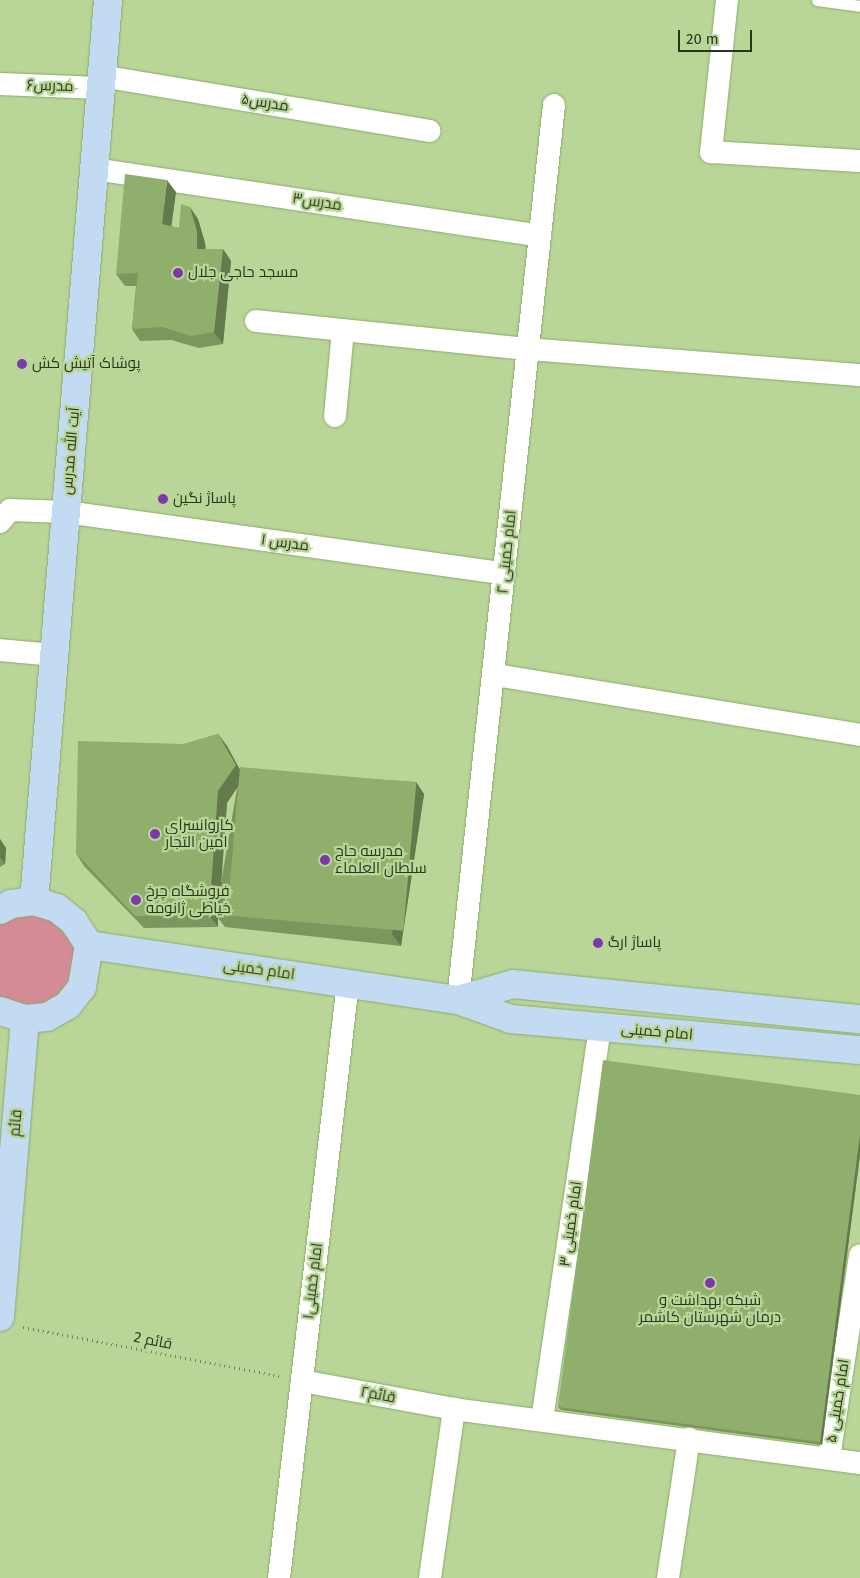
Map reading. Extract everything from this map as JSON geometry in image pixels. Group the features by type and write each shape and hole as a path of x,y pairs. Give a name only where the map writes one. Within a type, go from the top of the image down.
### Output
{"main road":[{"name":"آیت الله مدرس","path":"34,901 108,0"},
{"path":"0,910 11,904 34,901 57,908 74,922 89,945 82,987 68,1005 47,1017 12,1015"},
{"name":"امام خمینی","path":"89,945 458,1000 512,1019 860,1050"},
{"name":"امام خمینی","path":"458,1000 513,984 860,1019"},
{"name":"قائم","path":"10,1322 12,1015"}],"street":[{"path":"727,0 712,152 860,161"},
{"name":"مدرس۶","path":"0,84 101,82"},
{"name":"مدرس۵","path":"101,82 429,130"},
{"name":"امام خمینی ۲","path":"458,1000 495,675 554,105"},
{"name":"مدرس۳","path":"94,169 540,236"},
{"path":"256,321 528,349 860,375"},
{"path":"335,416 343,330"},
{"name":"مدرس ۱","path":"0,522 10,510 66,512 505,574"},
{"path":"0,650 54,655"},
{"path":"495,675 860,735"},
{"name":"امام خمینی۱","path":"279,1578 348,983"},
{"name":"امام خمینی ۳","path":"542,1420 600,1027"},
{"name":"امام خمینی ۵","path":"829,1458 860,1255"},
{"name":"قائم۲","path":"302,1381 454,1409 860,1463"},
{"path":"430,1578 454,1409"},
{"path":"668,1578 689,1439"}],"lane":[{"path":"817,0 860,6"}],"path":[{"name":"قائم 2","path":"10,1322 302,1381"}],"shaded area":[{"path":"22,911 53,916 76,941 71,991 43,1010 0,1000 0,921"}],"building":[{"name":"مسجد حاجی جلال","path":"125,174 167,180 162,224 179,228 181,204 190,207 197,231 197,249 223,249 214,332 191,336 162,327 132,329 138,273 116,274"},
{"name":"کاروانسرای امین التجار","path":"218,734 236,765 218,791 209,915 135,916 76,853 78,741 184,744"},
{"name":"مدرسه حاج سلطان العلماء","path":"240,767 416,782 403,931 227,915"},
{"name":"شبکه بهداشت و درمان شهرستان کاشمر","path":"603,1060 860,1095 860,1134 820,1442 558,1407"}],"place":[{"name":"مسجد حاجی جلال","path":"178,273"},
{"name":"پوشاک آتیش کش","path":"22,364"},
{"name":"پاساژ نگین","path":"163,499"},
{"name":"کاروانسرای امین التجار","path":"155,834"},
{"name":"مدرسه حاج سلطان العلماء","path":"325,860"},
{"name":"فروشگاه چرخ خیاطی ژانومه","path":"136,900"},
{"name":"پاساژ ارگ","path":"598,943"},
{"name":"شبکه بهداشت و درمان شهرستان کاشمر","path":"710,1283"}]}
